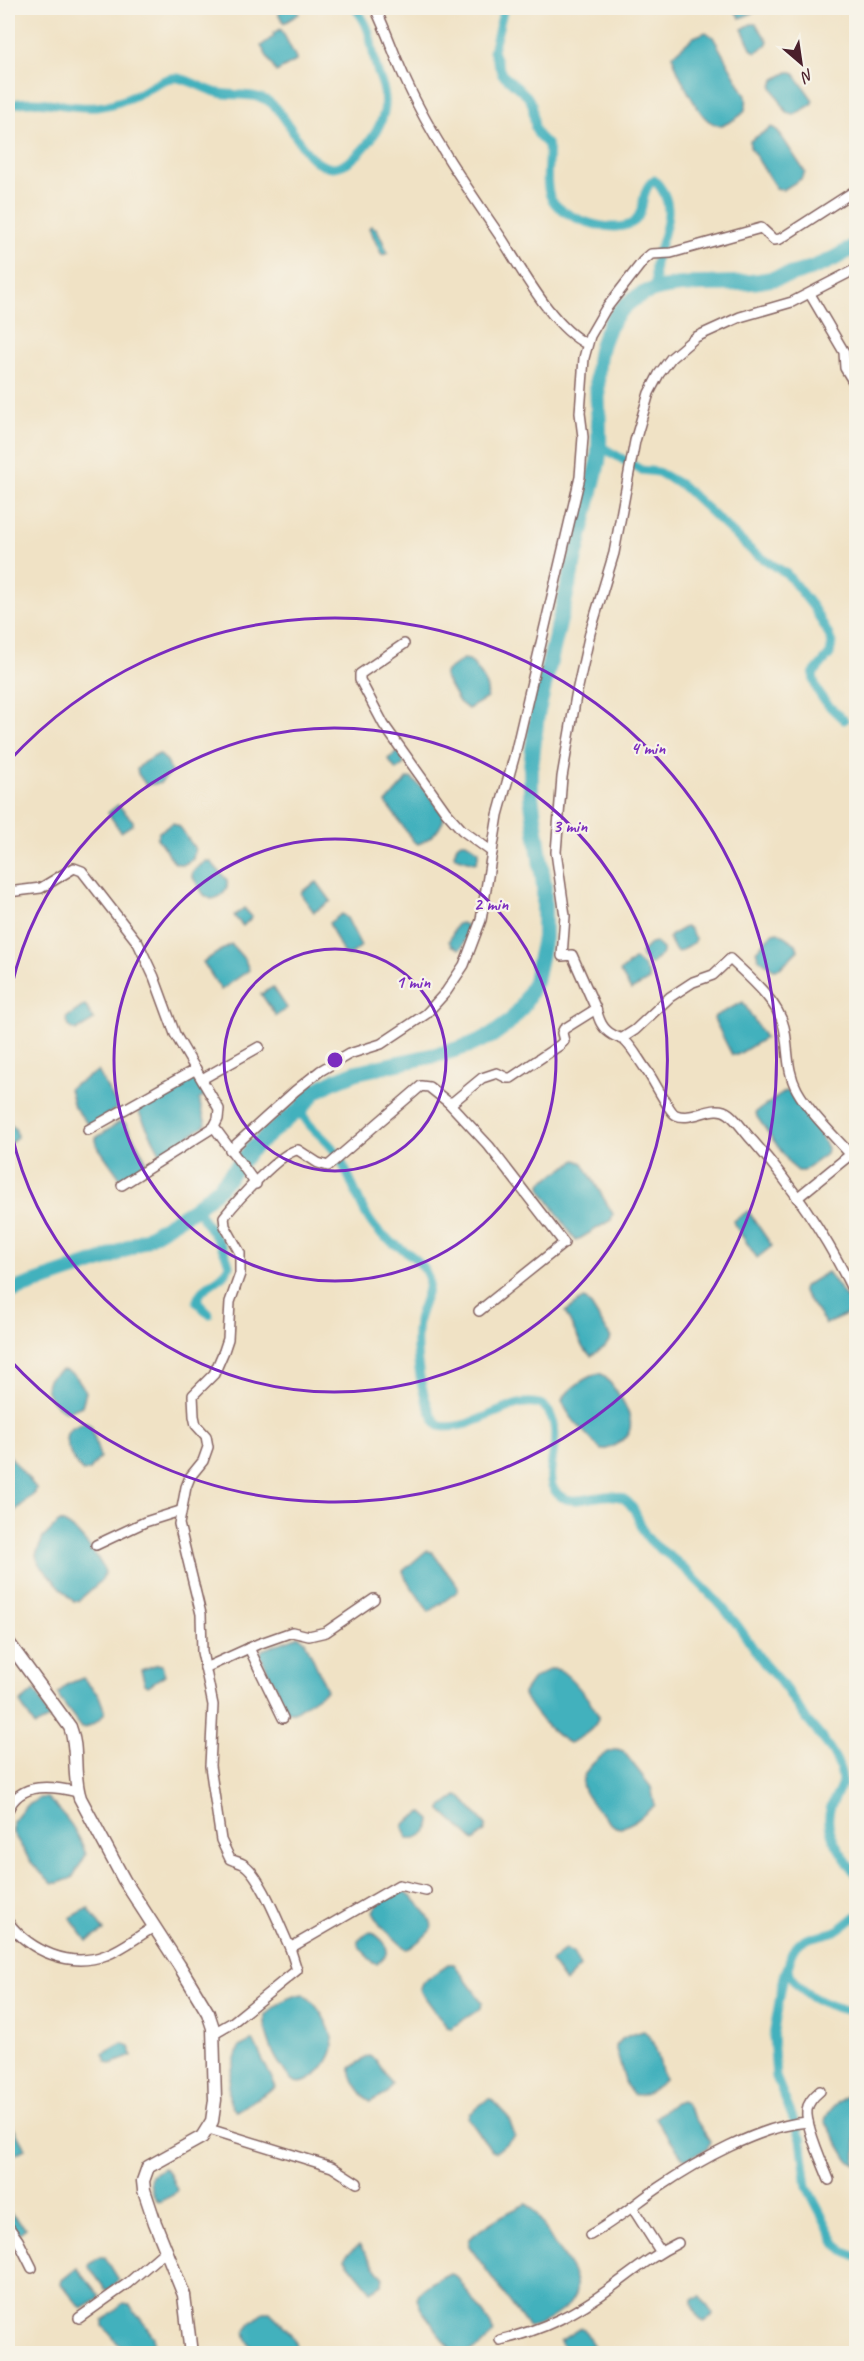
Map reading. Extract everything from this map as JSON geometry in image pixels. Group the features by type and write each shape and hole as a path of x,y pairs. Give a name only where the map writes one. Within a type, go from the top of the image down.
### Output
{"street":[{"path":"375,8 406,83 452,164 530,286 565,327 580,341 587,344"},
{"path":"233,1154 294,1091 320,1071 350,1054 381,1044 426,1014 446,992 464,965 482,920 498,815 515,754 580,477 583,437 580,413 584,358 590,336 605,310 651,254 671,253 761,228 774,240 780,239 856,190"},
{"path":"856,269 792,302 717,326 696,337 682,346 659,374 649,393 635,441 614,553 592,623 576,696 561,777 556,852 566,916 562,956 572,955 600,1022 610,1034 625,1041 663,1095 667,1108 675,1115 686,1117 720,1110 728,1113 763,1153 797,1198 838,1262 856,1298"},
{"path":"810,294 844,352 845,368 856,386"},
{"path":"404,644 360,674 360,680 384,725 446,812 462,830 492,852"},
{"path":"8,892 33,890 74,868 82,871 138,943 154,977 175,1034 219,1109 214,1127 122,1185"},
{"path":"621,1039 635,1030 670,997 693,982 713,975 730,959 760,987 780,1018 784,1027 788,1070 798,1092 854,1152 797,1198"},
{"path":"448,1102 453,1102 482,1078 497,1073 507,1078 516,1075 560,1045 564,1041 562,1034 564,1029 596,1009"},
{"path":"202,1079 259,1047"},
{"path":"88,1130 196,1069"},
{"path":"214,2033 233,2022 297,1970 270,1903 244,1864 230,1859 221,1840 210,1766 213,1705 202,1652 201,1614 179,1524 186,1486 203,1461 208,1447 206,1436 196,1425 193,1395 214,1374 224,1351 228,1339 230,1302 240,1274 240,1253 225,1226 224,1217 280,1160 295,1150 325,1166 332,1164 421,1086 429,1086 448,1102 489,1146 564,1243 479,1311"},
{"path":"214,1127 256,1184"},
{"path":"96,1545 145,1522 180,1511"},
{"path":"205,1668 292,1632 309,1636 326,1632 374,1599"},
{"path":"8,1642 70,1726 74,1740 78,1792 120,1873 203,2005 214,2033 214,2107 209,2129 202,2137 148,2167 145,2171 144,2190 183,2295 191,2354"},
{"path":"249,1648 283,1718"},
{"path":"8,1810 18,1796 32,1789 57,1787 78,1792"},
{"path":"290,1948 399,1885 426,1891"},
{"path":"8,1922 18,1935 44,1952 66,1960 84,1960 108,1954 154,1927"},
{"path":"820,2091 809,2102 806,2122 829,2180"},
{"path":"590,2235 615,2221 660,2187 708,2158 754,2135 806,2122"},
{"path":"209,2129 332,2167 357,2183"},
{"path":"632,2207 660,2251"},
{"path":"8,2226 32,2268"},
{"path":"500,2340 534,2332 565,2317 611,2288 660,2251 678,2243"},
{"path":"79,2318 128,2283 165,2251"}],"water":[{"path":"280,8 297,8 299,14 284,23 279,15"},
{"path":"733,8 754,8 755,12 740,18"},
{"path":"756,24 768,41 756,52 752,50 742,29"},
{"path":"281,29 296,61 276,72 261,46 274,36 273,33"},
{"path":"706,32 713,37 746,96 744,112 722,126 704,117 682,80 674,61 673,55 694,37"},
{"path":"788,72 793,72 813,100 811,105 794,115 787,113 772,87 774,80"},
{"path":"772,127 778,131 805,172 801,179 783,190 776,188 750,147 750,141"},
{"path":"371,226 377,229 388,253 382,255 369,228"},
{"path":"463,659 469,660 476,668 487,688 487,698 468,709 459,702 444,676 446,671"},
{"path":"399,751 404,764 396,770 388,759"},
{"path":"159,754 167,761 171,772 160,783 146,785 137,769 144,762"},
{"path":"411,778 428,793 444,816 435,833 418,844 414,842 386,803 407,779"},
{"path":"118,805 133,821 133,824 121,832 108,813"},
{"path":"173,823 180,827 195,849 193,859 183,865 175,863 157,838 159,832"},
{"path":"466,842 479,851 477,862 455,857 457,845"},
{"path":"206,861 211,862 227,880 225,891 211,899 204,895 192,876 193,871"},
{"path":"317,882 331,901 314,912 301,894"},
{"path":"244,908 252,917 243,926 234,916"},
{"path":"342,914 347,918 361,946 349,956 343,953 329,923"},
{"path":"457,924 469,926 470,929 459,949 451,945 449,941"},
{"path":"685,927 689,928 695,939 693,943 679,952 675,950 669,938"},
{"path":"778,932 796,944 798,950 780,968 774,969 759,959 756,951 773,933"},
{"path":"655,942 663,949 663,953 650,965 641,953"},
{"path":"231,944 245,960 249,970 221,990 203,962"},
{"path":"635,959 643,966 649,980 631,990 620,972"},
{"path":"273,987 287,1008 276,1016 261,994"},
{"path":"743,1002 765,1038 737,1055 732,1055 714,1019 715,1016"},
{"path":"85,1005 94,1020 76,1031 69,1027 66,1018"},
{"path":"98,1071 116,1104 116,1109 91,1125 74,1107 69,1088"},
{"path":"192,1075 206,1094 199,1100 206,1124 164,1153 160,1152 137,1109"},
{"path":"786,1091 798,1100 827,1148 826,1154 803,1171 798,1171 791,1165 757,1117 756,1112"},
{"path":"8,1121 16,1130 17,1137 8,1146"},
{"path":"121,1121 125,1123 145,1158 145,1164 124,1178 120,1178 96,1144 96,1138"},
{"path":"576,1160 583,1163 613,1214 611,1220 576,1241 542,1191 541,1185 543,1181"},
{"path":"748,1211 772,1246 757,1258 734,1224 734,1221"},
{"path":"827,1272 851,1304 851,1310 846,1315 826,1324 803,1292 803,1287"},
{"path":"583,1299 590,1304 611,1338 605,1347 591,1356 583,1348 565,1312"},
{"path":"62,1370 74,1375 86,1392 82,1406 68,1412 52,1400 46,1387 49,1378"},
{"path":"600,1373 619,1395 630,1420 628,1434 623,1440 604,1450 601,1450 574,1420 562,1400 579,1383"},
{"path":"85,1422 91,1426 100,1457 90,1470 83,1472 70,1453 66,1436 71,1429"},
{"path":"8,1454 36,1488 35,1493 9,1516"},
{"path":"59,1522 72,1528 79,1535 105,1572 102,1580 74,1602 39,1564 36,1555 43,1538"},
{"path":"426,1551 432,1552 458,1587 458,1591 429,1612 403,1571"},
{"path":"299,1636 305,1641 327,1690 294,1712 288,1712 260,1655 262,1650"},
{"path":"158,1664 162,1665 165,1675 148,1686 145,1684 141,1670"},
{"path":"550,1669 559,1670 568,1676 597,1714 597,1722 591,1730 569,1743 543,1721 523,1693 532,1680"},
{"path":"83,1678 99,1696 105,1712 95,1723 82,1728 58,1693 68,1684"},
{"path":"34,1691 39,1696 49,1719 35,1726 20,1703"},
{"path":"617,1749 623,1751 651,1787 655,1805 637,1820 621,1828 609,1822 592,1803 584,1791 582,1782 588,1769 599,1758"},
{"path":"457,1796 461,1797 486,1825 485,1831 474,1841 441,1810"},
{"path":"40,1798 47,1798 60,1810 75,1831 86,1855 72,1878 58,1883 53,1883 31,1862 13,1833 13,1822 25,1807"},
{"path":"422,1812 431,1820 429,1828 419,1836 407,1838 403,1827 405,1823"},
{"path":"401,1890 421,1907 432,1925 427,1934 406,1949 380,1925 373,1911 378,1904"},
{"path":"88,1908 104,1931 87,1941 70,1918"},
{"path":"372,1932 383,1941 387,1950 387,1954 377,1964 373,1963 358,1945 358,1941 367,1933"},
{"path":"565,1949 573,1953 580,1967 565,1982 551,1962"},
{"path":"448,1964 454,1964 482,2002 481,2008 451,2028 447,2027 420,1988 422,1983"},
{"path":"304,1994 323,2017 330,2031 333,2045 329,2058 319,2072 313,2078 299,2083 289,2077 270,2046 265,2015 288,1998"},
{"path":"644,2031 655,2046 664,2079 651,2091 633,2095 626,2085 615,2046 624,2038"},
{"path":"253,2040 276,2087 236,2111 229,2098 232,2071 239,2047"},
{"path":"122,2043 130,2046 132,2056 111,2064 107,2063 103,2054"},
{"path":"369,2056 376,2060 392,2084 387,2093 370,2102 357,2086 351,2072 351,2068"},
{"path":"856,2091 856,2165 849,2161 825,2121 829,2112 838,2103"},
{"path":"491,2099 508,2117 515,2136 496,2152 492,2151 468,2118 469,2114"},
{"path":"681,2101 685,2103 710,2141 707,2149 687,2159 682,2157 655,2118 673,2104"},
{"path":"12,2125 25,2149 8,2158 8,2127"},
{"path":"164,2168 169,2172 177,2190 173,2195 159,2202 153,2193 150,2178 151,2175"},
{"path":"526,2204 540,2219 569,2265 576,2284 576,2293 571,2302 561,2311 537,2325 528,2327 469,2246 469,2240 481,2229"},
{"path":"8,2211 26,2228 18,2234 10,2224"},
{"path":"359,2245 383,2277 382,2284 371,2291 345,2259 346,2255"},
{"path":"105,2257 119,2280 108,2290 89,2267 89,2263"},
{"path":"77,2268 99,2295 99,2299 82,2309 61,2284 62,2280"},
{"path":"450,2273 457,2277 491,2325 493,2332 481,2345 466,2352 454,2353 421,2309 417,2299 422,2290"},
{"path":"701,2297 713,2314 704,2322 695,2312 692,2302 692,2299"},
{"path":"123,2304 130,2305 154,2337 154,2344 142,2353 126,2353 103,2326 103,2321"},
{"path":"264,2312 270,2312 292,2336 296,2347 295,2353 256,2353 245,2334 248,2326"},
{"path":"580,2328 584,2329 595,2349 590,2353 566,2353 560,2341"}],"waterway":[{"path":"8,106 41,102 75,107 97,107 127,99 165,80 177,78 214,92 263,98 276,108 313,159 322,165 332,167 345,164 368,143 377,130 385,108 383,89 370,36 355,8"},
{"path":"504,8 493,51 502,74 527,96 532,104 535,128 538,135 548,145 547,184 555,204 576,218 589,223 615,227 635,221 641,211 647,189 654,180 662,190 667,200 668,210 665,232 655,264 656,288"},
{"path":"8,1292 105,1259 144,1240 194,1209 220,1187 250,1151 300,1109 316,1091 332,1082 357,1072 445,1053 470,1045 491,1036 510,1022 523,1006 535,981 544,938 544,886 531,796 531,766 537,715 598,462 597,370 602,343 613,319 628,303 647,292 667,287 759,281 785,276 834,259 856,245"},
{"path":"600,446 641,470 658,472 683,486 753,552 787,574 813,607 832,643 830,654 813,674 814,682 820,695 844,720"},
{"path":"300,1109 311,1127 334,1150 371,1222 384,1237 419,1262 428,1277 427,1293 418,1321 418,1361 427,1403 439,1426 452,1427 466,1424 516,1405 528,1403 546,1408 554,1426 551,1475 555,1491 570,1500 616,1496 629,1503 647,1537 693,1577 728,1614 831,1751 839,1765 842,1781 829,1812 830,1831 856,1875"},
{"path":"197,1207 223,1249 229,1265 227,1271 207,1286 199,1296 197,1302 209,1314"},
{"path":"856,1916 838,1930 800,1942 792,1953 789,1967 792,1978 810,1995 834,2007 856,2012"},
{"path":"790,1961 783,1979 773,2036 776,2077 801,2138 807,2187 836,2243 843,2251 856,2257"}]}
